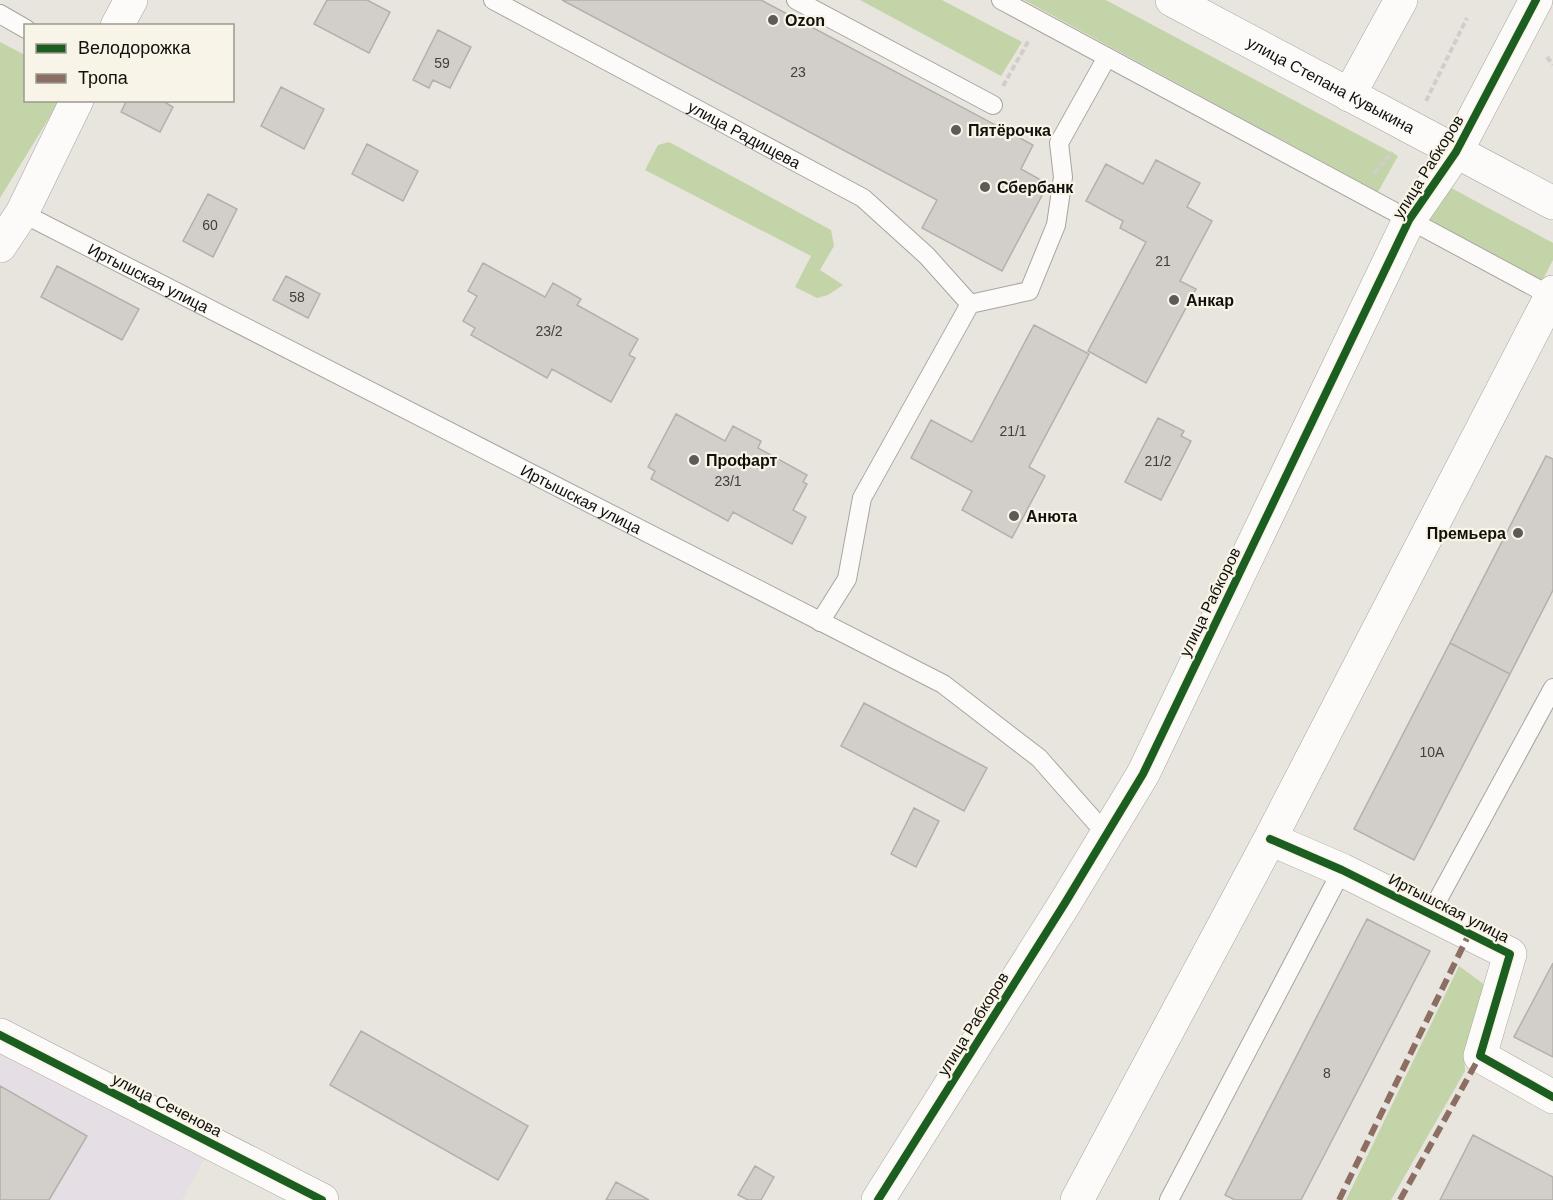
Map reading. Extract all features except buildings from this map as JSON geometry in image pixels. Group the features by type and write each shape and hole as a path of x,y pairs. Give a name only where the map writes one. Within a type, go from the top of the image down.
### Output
{"street":[{"path":"118,24 131,0"},
{"name":"улица Степана Кувыкина","path":"1172,0 1553,203"},
{"path":"1349,95 1401,0"},
{"name":"улица Рабкоров","path":"878,1200 1059,913 1143,774 1409,220 1456,152 1536,0"},
{"path":"0,246 22,213 76,102"},
{"path":"1077,1200 1270,839 1552,294"},
{"name":"Иртышская улица","path":"1270,839 1342,870 1510,954 1480,1056 1553,1097"},
{"name":"улица Сеченова","path":"0,1035 322,1200"}],"lane":[{"name":"улица Радищева","path":"493,0 863,198 927,256 970,304"},
{"path":"796,0 993,105"},
{"path":"1000,0 1409,220 1552,294"},
{"path":"0,14 24,28"},
{"path":"820,622 847,579 862,498 970,304 1029,291 1056,225 1063,177 1059,143 1107,57"},
{"name":"Иртышская улица","path":"22,213 942,684 1039,758 1106,834"},
{"path":"1430,914 1553,688"},
{"path":"1169,1200 1342,870"}],"path":[{"path":"1467,18 1472,9"},
{"path":"993,105 1039,21"},
{"path":"1547,57 1553,65"}],"shaded area":[{"path":"0,1047 208,1152 182,1200 0,1200"}],"green space":[{"path":"860,0 942,0 1022,42 1001,76"},
{"path":"1024,0 1106,0 1398,156 1378,192"},
{"path":"0,42 24,54 24,102 57,102 57,105 0,198"},
{"path":"669,142 831,230 834,246 820,270 843,285 828,295 817,298 795,287 811,256 645,170 658,145"},
{"path":"1444,184 1553,243 1553,260 1541,283 1425,220"},
{"path":"1459,966 1489,988 1464,1054 1465,1071 1391,1200 1346,1200"}],"marked path":[{"path":"1339,1200 1469,934"},
{"path":"1400,1200 1480,1056"}],"cycle path":[{"path":"878,1200 1065,903 1143,774 1409,220 1456,152 1536,0"},
{"path":"1270,839 1342,870 1510,954 1480,1056 1553,1097"},
{"path":"0,1035 322,1200"}],"place":[{"name":"Ozon","path":"773,20"},
{"name":"Пятёрочка","path":"956,130"},
{"name":"Сбербанк","path":"985,187"},
{"name":"Анкар","path":"1174,300"},
{"name":"Профарт","path":"694,460"},
{"name":"Анюта","path":"1014,516"},
{"name":"Премьера","path":"1518,533"}]}
